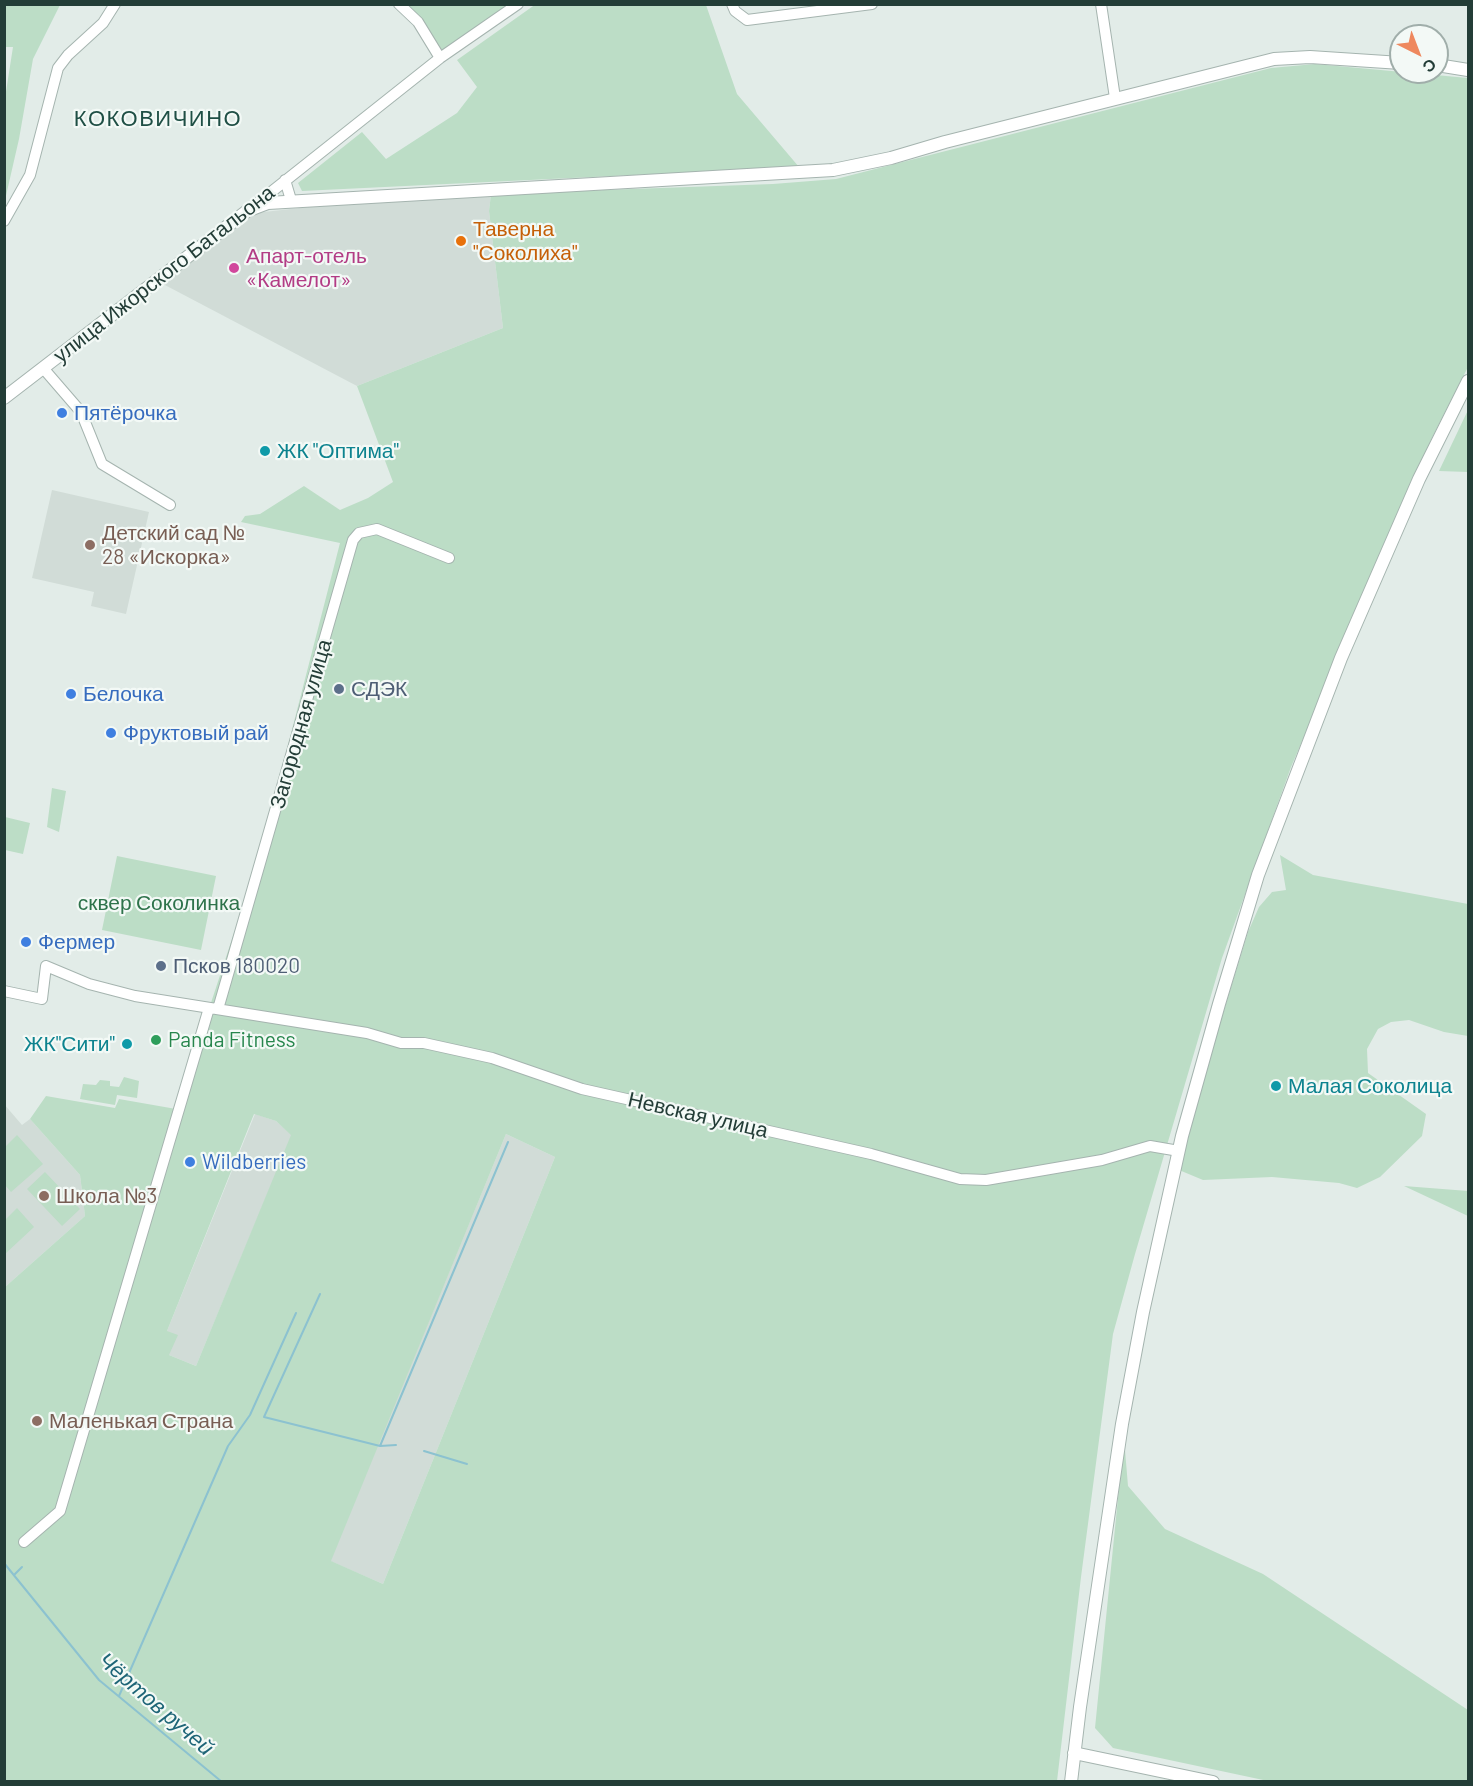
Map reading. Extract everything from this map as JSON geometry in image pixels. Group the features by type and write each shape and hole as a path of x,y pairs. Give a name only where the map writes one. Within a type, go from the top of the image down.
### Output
{"street":[{"path":"4,221 30,175 58,68 68,55 103,23 116,4"},
{"path":"399,4 418,22 440,58"},
{"name":"улица Ижорского Батальона","path":"4,398 440,58 518,4"},
{"path":"732,4 735,11 747,20 872,4"},
{"path":"1101,4 1115,98"},
{"path":"246,211 268,203 291,200 833,170 891,158 1115,98 1274,60 1310,57 1389,62"},
{"path":"1449,67 1468,70"},
{"name":"улица Ижорского Батальона","path":"285,180 291,200"},
{"name":"улица Ижорского Батальона","path":"43,368 81,412 102,464 170,505"},
{"path":"1071,1782 1122,1424 1143,1312 1179,1151 1219,1004 1258,875 1341,658 1419,479 1468,381"},
{"name":"Загородная улица","path":"24,1542 60,1511 214,1008 353,540 359,533 377,529 449,558"},
{"name":"Невская улица","path":"4,991 42,999 46,966 103,989 367,1033 401,1043 424,1043 481,1056 582,1089 871,1154 960,1179 986,1180 1102,1160 1150,1146 1179,1151"},
{"path":"1074,1753 1213,1782"}],"shaded area":[{"path":"491,194 489,211 503,328 357,386 163,284 255,213 389,198"},
{"name":"Детский сад № 28 «Искорка»","path":"52,490 149,512 126,614 91,606 94,592 32,578"},
{"name":"Школа №3","path":"4,1104 22,1125 30,1119 80,1175 85,1216 5,1287"},
{"path":"255,1114 276,1121 292,1135 196,1366 169,1355 167,1331"},
{"path":"506,1134 555,1157 383,1584 330,1561"}],"green space":[{"path":"5,4 60,5 33,59 19,139 5,200 5,98 13,47 5,47"},
{"path":"536,4 706,5 737,94 799,167 302,191 298,183 362,132 386,159 457,113 477,87 457,60"},
{"path":"407,5 508,5 440,53"},
{"path":"1315,64 1389,71 1389,84 1449,84 1449,76 1468,78 1468,367 1432,438 1291,767 1222,958 1135,1254 1113,1334 1057,1781 5,1781 5,1287 85,1216 80,1175 30,1119 46,1096 115,1108 119,1099 176,1109 260,854 340,543 241,522 245,516 260,514 304,486 340,510 368,498 393,482 357,386 503,328 489,211 491,194 773,184 836,179 1271,68","holes":["254,1114 276,1121 291,1135 196,1366 169,1355 178,1335 167,1331","506,1134 555,1157 383,1584 331,1561"]},
{"path":"1468,410 1468,472 1439,471"},
{"path":"52,788 66,791 59,832 47,827"},
{"path":"5,817 30,823 23,854 5,850"},
{"path":"1280,855 1313,875 1468,904 1468,1036 1444,1032 1409,1020 1391,1022 1378,1029 1367,1049 1368,1073 1426,1114 1422,1136 1380,1177 1357,1188 1339,1183 1272,1177 1203,1180 1179,1170 1200,1088 1248,932 1259,907 1272,892 1286,890"},
{"name":"сквер Соколинка","path":"117,856 216,876 201,950 102,930"},
{"path":"124,1077 139,1081 137,1098 117,1095 115,1105 80,1099 83,1084 96,1085 100,1080 110,1081 110,1086 119,1087"},
{"path":"17,1135 43,1164 11,1192 5,1185 5,1147"},
{"path":"45,1172 80,1209 62,1226 27,1189"},
{"path":"1404,1186 1468,1191 1468,1216"},
{"path":"17,1208 34,1227 5,1254 5,1220"},
{"path":"1124,1438 1128,1486 1165,1529 1263,1574 1468,1710 1468,1781 1268,1781 1113,1748 1095,1728"}],"waterway":[{"path":"380,1446 508,1142"},
{"path":"320,1294 264,1417 380,1446 396,1445"},
{"path":"119,1696 228,1446 250,1415 296,1313"},
{"path":"424,1451 467,1464"},
{"name":"Чёртов ручей","path":"4,1563 99,1680 222,1782"},
{"path":"14,1575 22,1567"}],"place":[{"name":"Таверна \"Соколиха\"","path":"461,241"},
{"name":"Апарт-отель «Камелот»","path":"234,268"},
{"name":"Пятёрочка","path":"62,413"},
{"name":"ЖК \"Оптима\"","path":"265,451"},
{"name":"Детский сад № 28 «Искорка»","path":"90,545"},
{"name":"СДЭК","path":"339,689"},
{"name":"Белочка","path":"71,694"},
{"name":"Фруктовый рай","path":"111,733"},
{"name":"Фермер","path":"26,942"},
{"name":"Псков 180020","path":"161,966"},
{"name":"Panda Fitness","path":"156,1040"},
{"name":"ЖК\"Сити\"","path":"127,1044"},
{"name":"Малая Соколица","path":"1276,1086"},
{"name":"Wildberries","path":"190,1162"},
{"name":"Школа №3","path":"44,1196"},
{"name":"Маленькая Страна","path":"37,1421"}],"district":[{"name":"КОКОВИЧИНО","path":"158,119"}]}
